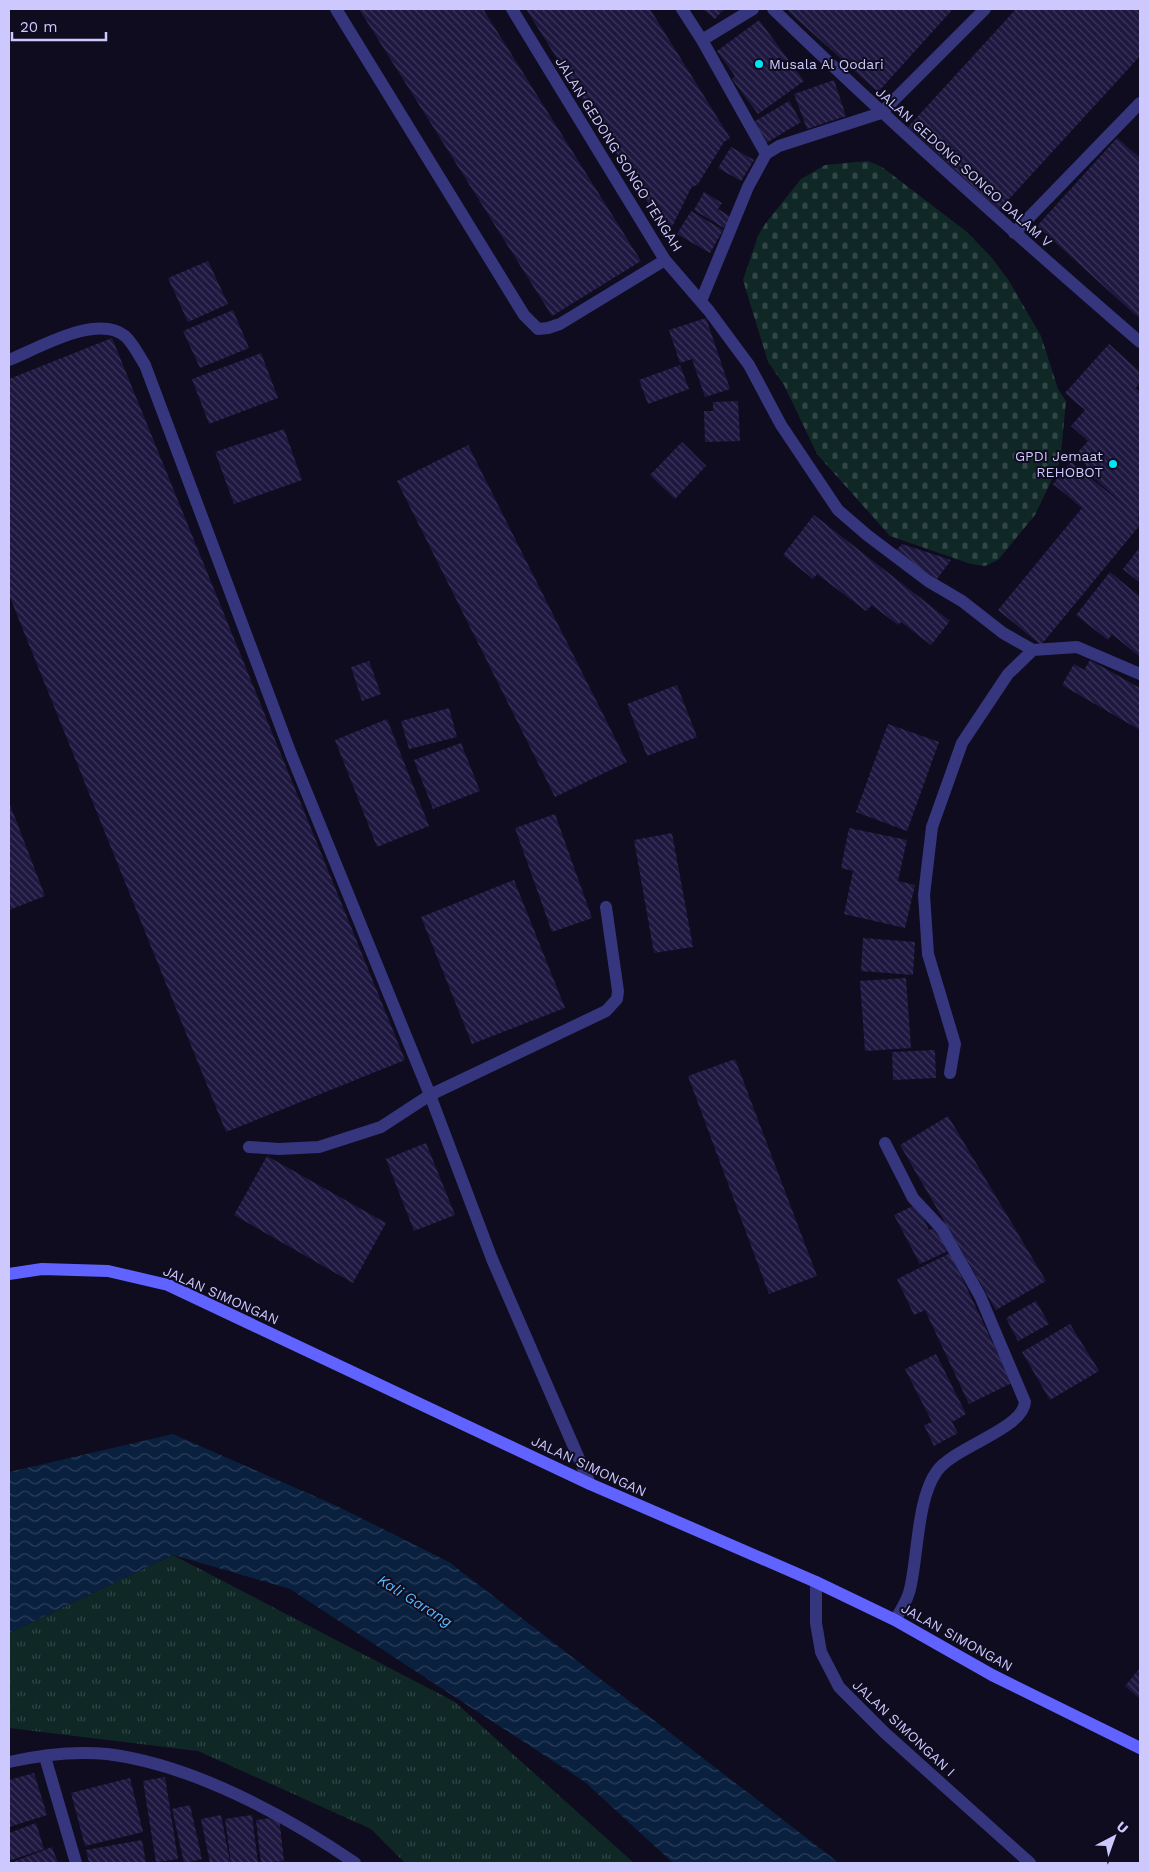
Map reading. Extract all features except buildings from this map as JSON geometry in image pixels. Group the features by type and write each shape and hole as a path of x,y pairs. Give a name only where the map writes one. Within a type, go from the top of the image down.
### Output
{"main road":[{"name":"JALAN SIMONGAN","path":"9,1274 42,1269 108,1271 168,1285 590,1484 816,1582 895,1620 992,1675 1140,1748"}],"street":[{"path":"336,9 531,323 538,329 560,324 665,260"},
{"name":"JALAN GEDONG SONGO TENGAH","path":"512,9 665,260 701,302 749,365 781,425 838,510 867,536 928,581 962,601 1003,632 1034,650"},
{"path":"682,9 702,40 766,154"},
{"path":"702,40 753,9"},
{"name":"JALAN GEDONG SONGO DALAM V","path":"773,9 881,113 1014,233 1140,342"},
{"path":"701,302 748,186 766,154 779,146 881,113 985,9"},
{"path":"1014,233 1139,108"},
{"path":"9,360 86,328 103,327 124,336 145,365 291,754 430,1095 492,1259 590,1484"},
{"path":"950,1073 955,1044 928,954 924,895 932,827 962,743 1008,674 1034,650 1077,647 1140,674"},
{"path":"249,1147 279,1149 319,1147 381,1127 430,1095 606,1011 613,1006 617,999 618,991 606,907"},
{"path":"885,1143 913,1198 942,1228 980,1296 1025,1402 1024,1409 1013,1422 985,1437 938,1470 926,1499 910,1591 895,1620"},
{"name":"JALAN SIMONGAN I","path":"816,1582 816,1623 821,1652 839,1686 885,1733 1030,1863"},
{"path":"9,1762 69,1754 106,1754 146,1761 201,1780 292,1822 355,1863"},
{"path":"45,1757 76,1863"}],"green space":[{"path":"868,161 882,167 967,232 992,258 1009,281 1041,336 1058,389 1066,401 1058,467 1035,515 998,560 985,566 971,564 890,536 817,454 784,385 768,362 743,280 758,236 765,224 801,179 825,165"},
{"path":"173,1555 455,1702 634,1863 405,1863 371,1829 198,1751 9,1728 9,1633"}],"water":[{"name":"Kali Garang","path":"173,1434 339,1507 449,1562 839,1863 673,1863 585,1782 290,1589 173,1555 9,1633 9,1472"}],"place":[{"name":"Musala Al Qodari","path":"759,64"},
{"name":"GPDI Jemaat REHOBOT","path":"1113,464"}]}
